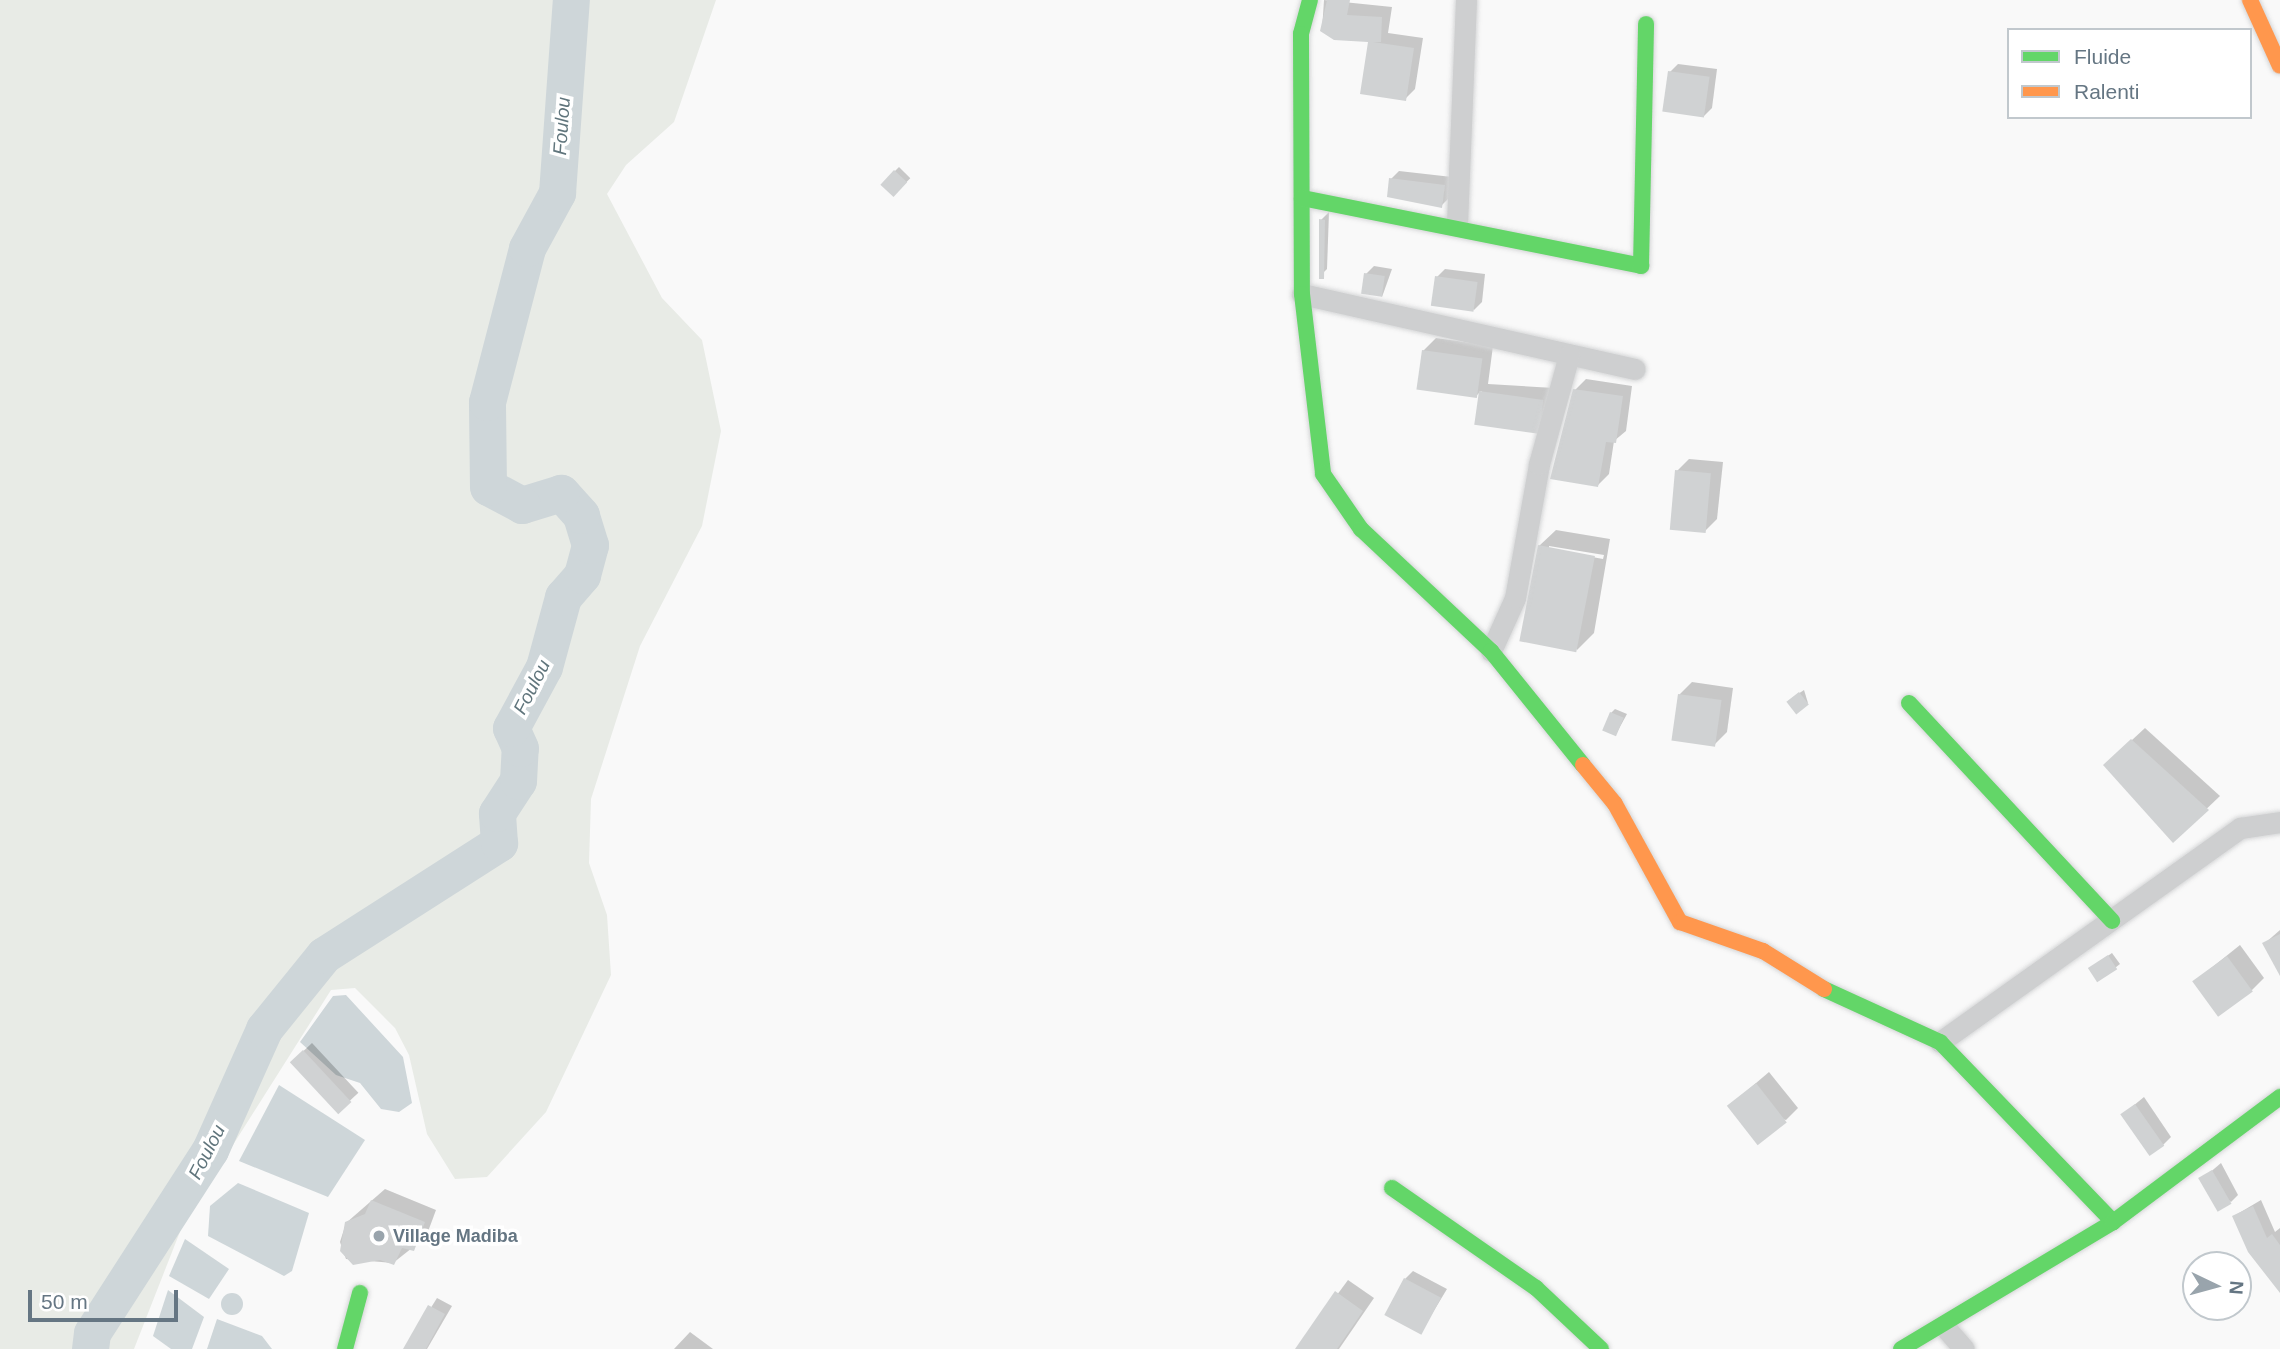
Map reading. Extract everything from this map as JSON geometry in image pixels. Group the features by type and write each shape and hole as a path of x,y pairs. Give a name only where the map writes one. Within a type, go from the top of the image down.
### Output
{"street":[{"path":"1310,0 1301,34 1302,294 1322,474 1361,529 1491,651 1615,804 1680,922 1763,951 1830,993 1940,1042 2113,1222"},
{"path":"1457,224 1466,0"},
{"path":"2250,0 2280,66"},
{"path":"1302,198 1457,224 1641,266 1646,24"},
{"path":"1302,294 1635,369"},
{"path":"1491,651 1515,598 1539,464 1569,355"},
{"path":"1909,704 2112,921"},
{"path":"1940,1042 2240,828 2280,822"},
{"path":"1902,1349 2113,1222 2280,1097"},
{"path":"1392,1188 1536,1288 1601,1349"},
{"path":"345,1349 360,1293"},
{"path":"1944,1326 1964,1349"}],"shaded area":[{"path":"0,0 716,0 674,122 626,165 607,194 662,298 702,340 721,431 702,526 640,646 591,799 589,863 607,915 611,975 546,1112 487,1177 455,1179 427,1134 409,1055 395,1028 355,988 331,990 183,1224 134,1349 0,1349"},
{"path":"346,995 403,1057 412,1103 399,1112 381,1109 360,1083 336,1075 300,1042 333,996"},
{"path":"279,1085 365,1140 328,1197 239,1161"},
{"path":"238,1183 309,1213 292,1271 284,1276 208,1236 210,1206"},
{"path":"185,1239 229,1269 209,1299 169,1276"},
{"path":"168,1290 204,1317 192,1349 171,1349 153,1336"},
{"path":"232,1293 240,1296 243,1304 240,1312 232,1315 224,1312 221,1304 224,1296"},
{"path":"217,1319 262,1336 272,1349 207,1349"}],"building":[{"path":"1327,0 1350,0 1347,15 1382,17 1381,42 1373,42 1414,48 1406,101 1360,94 1368,42 1334,40 1320,31"},
{"path":"1668,71 1710,77 1704,117 1662,112"},
{"path":"894,170 907,182 894,197 880,185"},
{"path":"1389,178 1445,185 1442,208 1387,197"},
{"path":"1319,219 1325,220 1324,279 1319,279"},
{"path":"1364,273 1385,276 1382,297 1361,294"},
{"path":"1435,276 1478,282 1473,312 1431,306"},
{"path":"1422,350 1482,358 1477,398 1416,390"},
{"path":"1573,389 1623,396 1616,443 1606,442 1598,487 1550,479"},
{"path":"1479,391 1543,400 1539,434 1474,425"},
{"path":"1675,470 1711,473 1706,533 1670,530"},
{"path":"1538,545 1595,556 1576,652 1519,641"},
{"path":"1799,692 1809,705 1796,714 1786,702"},
{"path":"1678,694 1722,700 1715,747 1671,741"},
{"path":"1610,712 1624,718 1616,736 1602,730"},
{"path":"2131,739 2209,810 2173,843 2103,765"},
{"path":"2280,934 2280,976 2262,943"},
{"path":"2108,955 2117,969 2097,982 2088,968"},
{"path":"2227,956 2253,992 2218,1017 2192,981"},
{"path":"303,1050 351,1102 338,1114 290,1062"},
{"path":"1756,1083 1787,1122 1758,1145 1727,1106"},
{"path":"2135,1104 2164,1146 2150,1156 2120,1114"},
{"path":"2212,1170 2232,1204 2218,1212 2198,1178"},
{"name":"Village Madiba","path":"371,1200 425,1222 414,1251 402,1248 394,1265 380,1260 353,1265 340,1251 345,1222 365,1214"},
{"path":"2253,1206 2267,1238 2272,1234 2280,1245 2280,1293 2252,1257 2252,1251 2248,1251 2232,1216"},
{"path":"1404,1278 1441,1298 1421,1335 1384,1315"},
{"path":"1335,1291 1363,1311 1337,1349 1295,1349"},
{"path":"428,1305 445,1314 426,1349 403,1349"}],"waterway":[{"name":"Foulou","path":"90,1349 92,1333 210,1150 264,1029 324,955 499,843 497,813 518,781 520,748 511,728 544,667 563,597 582,575 590,545 581,515 561,493 522,505 488,487 487,402 527,248 557,193 571,0"}],"traffic: fast":[{"path":"1310,0 1301,34 1302,294 1323,474 1361,529 1491,651 1583,765"},
{"path":"1302,198 1641,266 1646,24"},
{"path":"1909,703 2112,921"},
{"path":"1824,989 1940,1042 2113,1222"},
{"path":"1901,1349 2113,1222 2280,1097"},
{"path":"1392,1188 1536,1288 1601,1349"},
{"path":"345,1349 360,1293"}],"traffic: slow":[{"path":"2250,0 2280,66"},
{"path":"1583,765 1615,804 1680,922 1763,951 1824,989"}],"place":[{"name":"Village Madiba","path":"379,1236"}]}
